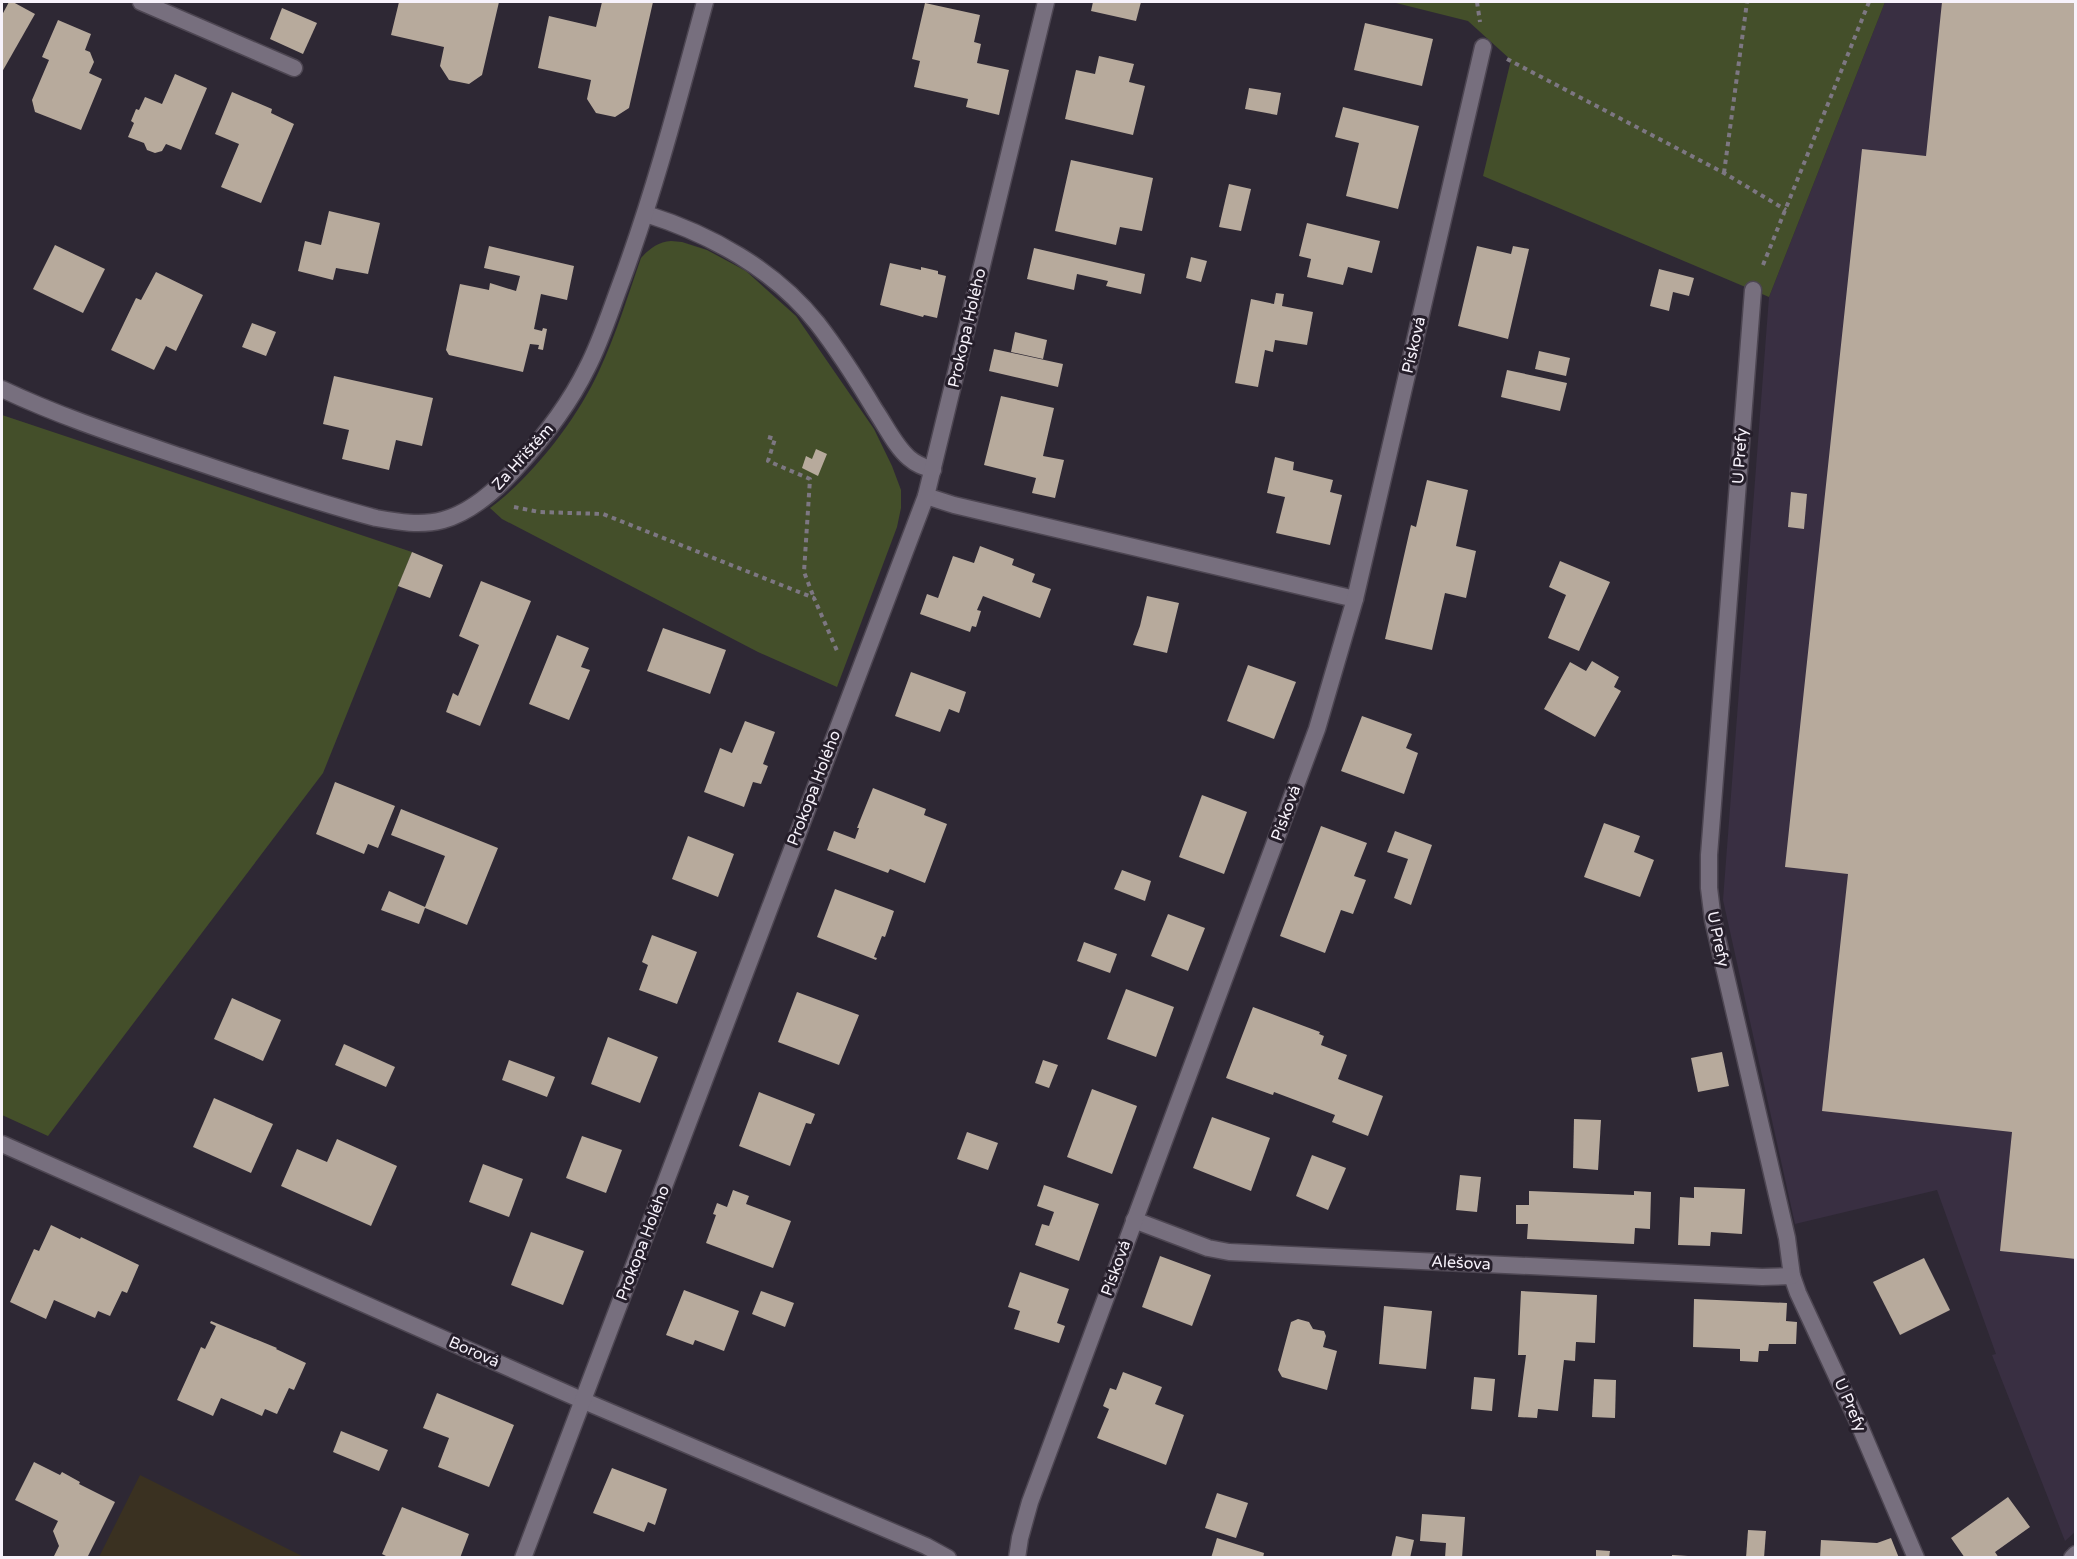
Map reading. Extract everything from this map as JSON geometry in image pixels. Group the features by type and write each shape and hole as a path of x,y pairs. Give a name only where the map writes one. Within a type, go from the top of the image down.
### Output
{"street":[{"path":"141,2 294,68"},
{"name":"Za Hřištěm","path":"2,389 55,413 96,428 245,478 376,518 420,523 444,520 465,511 483,499 504,480 558,417 574,393 596,348 646,214 705,2"},
{"name":"Prokopa Holého","path":"523,1557 926,496 1046,2"},
{"name":"Písková","path":"1017,1557 1030,1502 1317,729 1355,599 1483,46"},
{"path":"646,214 681,225 708,237 763,273 793,298 816,322 851,371 901,450 919,466 933,470"},
{"name":"U Prefy","path":"1753,290 1708,888 1787,1238 1792,1276 1916,1557"},
{"path":"926,496 954,505 1355,599"},
{"name":"Borová","path":"2,1144 584,1401 948,1557"},
{"name":"Alešova","path":"1134,1220 1208,1248 1229,1252 1792,1276"},
{"path":"2072,1557 2076,1554"}],"path":[{"path":"1724,173 1747,2"},
{"path":"1753,290 1869,2"},
{"path":"1483,46 1724,173 1786,210"},
{"path":"768,437 776,440 768,461 810,479 804,572 844,668 858,674"},
{"path":"483,499 496,504 539,512 603,514 814,598"}],"shaded area":[{"path":"1885,2 2075,2 2076,1531 2065,1541 1992,1355 1996,1354 1937,1190 1795,1224 1723,900 1769,297"},
{"path":"140,1475 304,1557 99,1557"}],"green space":[{"path":"1392,2 1885,2 1769,297 1483,176 1511,60 1468,21"},
{"path":"671,241 707,250 746,271 796,316 874,429 901,490 901,508 897,527 837,687 758,652 502,519 490,508 538,463 579,408 605,357 641,258 654,246"},
{"path":"2,415 412,552 323,773 48,1136 2,1115"}],"building":[{"path":"9,2 35,14 2,72 2,15"},
{"path":"399,2 499,2 482,75 469,84 449,80 440,66 444,47 391,35"},
{"path":"602,2 653,2 629,108 615,117 596,113 587,99 591,80 538,68 549,16 596,27"},
{"path":"1093,2 1141,2 1136,21 1091,11"},
{"path":"1942,2 2076,2 2076,1259 2000,1251 2012,1132 1822,1111 1848,874 1785,867 1862,149 1926,156"},
{"path":"925,3 980,15 974,42 981,44 977,63 1009,70 999,115 966,107 968,99 914,87 920,61 912,59"},
{"path":"282,8 317,23 303,54 270,39"},
{"path":"58,20 91,34 85,50 90,52 94,62 89,73 102,79 81,130 35,112 32,100 49,60 42,57"},
{"path":"1365,23 1433,39 1422,86 1354,70"},
{"path":"1099,56 1134,64 1129,82 1145,86 1133,135 1065,119 1076,70 1095,74"},
{"path":"175,74 207,88 181,150 166,144 162,151 155,153 147,150 144,143 128,137 134,123 131,121 145,97 162,104"},
{"path":"1249,88 1281,93 1277,115 1245,109"},
{"path":"232,92 272,109 271,113 294,124 261,203 221,187 239,144 215,134"},
{"path":"1343,107 1419,126 1398,209 1346,196 1359,143 1335,137"},
{"path":"1071,160 1153,178 1142,231 1120,227 1116,245 1055,231"},
{"path":"1229,184 1251,189 1241,231 1219,227"},
{"path":"329,211 380,223 368,274 336,268 333,280 298,271 305,241 321,245"},
{"path":"1307,223 1380,241 1372,273 1348,267 1343,285 1307,277 1311,259 1299,256"},
{"path":"55,245 105,269 83,313 33,289"},
{"path":"489,246 574,266 567,300 541,294 534,329 542,331 543,328 547,329 543,350 538,349 539,345 530,344 523,372 449,355 446,350 460,284 489,290 490,283 516,291 520,276 484,268"},
{"path":"1477,246 1511,254 1513,246 1529,249 1508,339 1458,326"},
{"path":"1034,248 1145,274 1141,294 1106,286 1108,281 1077,274 1074,290 1027,279"},
{"path":"1191,257 1207,261 1201,282 1186,278"},
{"path":"890,263 921,270 921,267 938,271 938,274 946,276 937,318 924,315 923,317 880,305"},
{"path":"1659,269 1694,278 1689,296 1673,292 1669,311 1650,306"},
{"path":"156,272 203,295 176,351 166,346 154,370 111,350 136,298 141,300"},
{"path":"1276,293 1284,294 1282,306 1313,312 1307,345 1275,340 1273,352 1265,350 1258,387 1235,383 1251,299 1274,304"},
{"path":"252,323 276,332 266,356 242,347"},
{"path":"1015,332 1047,340 1043,359 1011,352"},
{"path":"994,349 1063,364 1058,387 989,371"},
{"path":"1539,351 1570,358 1566,376 1535,369"},
{"path":"1507,370 1567,383 1560,411 1501,397"},
{"path":"334,376 433,398 422,446 396,440 389,470 342,459 349,430 323,424"},
{"path":"1001,396 1054,408 1043,456 1064,460 1055,498 1032,493 1036,478 984,465"},
{"path":"816,449 827,454 818,476 802,468 806,456 812,459"},
{"path":"1275,457 1294,462 1293,470 1333,480 1330,492 1342,495 1330,545 1276,533 1285,497 1267,493"},
{"path":"1427,480 1468,490 1456,546 1476,551 1466,598 1445,593 1432,650 1385,639 1411,525 1416,527"},
{"path":"1791,492 1807,494 1804,529 1788,527"},
{"path":"980,546 1014,559 1012,565 1035,574 1032,582 1051,589 1040,618 983,596 977,610 981,611 976,627 972,626 970,632 920,614 927,594 938,598 953,556 974,563"},
{"path":"412,552 443,565 430,598 398,586"},
{"path":"1560,561 1610,582 1579,651 1548,638 1566,595 1549,587"},
{"path":"481,581 531,601 480,726 446,712 453,693 458,696 479,645 459,636"},
{"path":"1147,596 1179,603 1167,653 1133,645"},
{"path":"663,628 726,650 710,694 647,671"},
{"path":"557,635 589,648 581,667 590,670 569,720 529,704"},
{"path":"1592,661 1619,677 1614,687 1621,691 1595,737 1544,709 1570,662 1586,671"},
{"path":"1248,665 1296,682 1274,739 1227,721"},
{"path":"911,672 966,692 959,713 949,709 940,732 895,716"},
{"path":"1362,716 1412,734 1406,748 1418,753 1404,794 1341,771"},
{"path":"745,721 775,732 763,764 768,766 761,784 753,782 744,807 704,792 720,748 732,753"},
{"path":"335,782 395,806 378,848 368,844 364,854 316,834"},
{"path":"873,788 926,809 924,815 947,824 925,883 890,869 888,873 827,850 834,831 855,839"},
{"path":"1202,795 1247,812 1224,874 1179,857"},
{"path":"401,809 498,848 467,925 425,908 419,924 381,910 389,891 425,907 445,856 391,835"},
{"path":"1604,823 1640,836 1634,852 1654,860 1640,897 1584,877"},
{"path":"1321,826 1367,843 1354,876 1366,880 1353,914 1341,910 1325,953 1280,936"},
{"path":"1395,831 1432,845 1411,905 1394,898 1408,859 1387,852"},
{"path":"688,836 734,854 718,897 672,879"},
{"path":"1122,870 1151,881 1145,901 1114,889"},
{"path":"835,889 894,911 885,937 882,936 874,957 877,958 876,960 817,937"},
{"path":"1168,914 1205,928 1188,971 1151,956"},
{"path":"652,935 697,952 677,1004 639,990 648,965 642,962"},
{"path":"1084,942 1117,954 1110,973 1077,961"},
{"path":"1126,989 1174,1007 1156,1057 1107,1039"},
{"path":"797,992 859,1015 839,1065 778,1042"},
{"path":"232,998 281,1020 263,1061 214,1039"},
{"path":"1253,1007 1320,1032 1319,1034 1324,1036 1321,1045 1347,1055 1338,1079 1383,1096 1368,1136 1332,1122 1335,1115 1274,1092 1273,1095 1226,1078"},
{"path":"608,1037 658,1057 640,1103 591,1084"},
{"path":"344,1044 395,1067 386,1087 335,1065"},
{"path":"1722,1052 1729,1086 1698,1092 1691,1058"},
{"path":"509,1060 555,1077 547,1097 502,1080"},
{"path":"1043,1060 1058,1065 1049,1088 1035,1083"},
{"path":"1092,1089 1137,1106 1112,1174 1067,1157"},
{"path":"759,1092 815,1114 811,1124 806,1123 790,1166 739,1146"},
{"path":"214,1098 273,1124 251,1173 193,1147"},
{"path":"1212,1117 1270,1138 1251,1191 1193,1168"},
{"path":"1574,1119 1601,1120 1598,1170 1573,1168"},
{"path":"967,1132 998,1143 988,1170 957,1159"},
{"path":"582,1136 622,1150 606,1193 566,1178"},
{"path":"337,1139 397,1166 371,1226 281,1186 297,1149 327,1162"},
{"path":"1312,1155 1346,1168 1328,1210 1296,1196"},
{"path":"483,1164 523,1179 509,1217 469,1202"},
{"path":"1460,1175 1481,1177 1477,1212 1456,1210"},
{"path":"1044,1185 1099,1204 1079,1261 1035,1245 1042,1224 1049,1226 1054,1212 1037,1206"},
{"path":"1694,1187 1745,1189 1742,1234 1711,1232 1710,1246 1678,1245 1680,1197 1694,1198"},
{"path":"733,1190 749,1196 746,1204 791,1221 773,1268 706,1243 716,1215 713,1214 717,1203 727,1207"},
{"path":"1529,1191 1634,1195 1634,1191 1651,1192 1650,1229 1635,1228 1634,1244 1527,1239 1528,1224 1516,1224 1516,1205 1529,1205"},
{"path":"51,1225 139,1265 127,1293 122,1291 110,1316 98,1311 95,1318 54,1300 46,1319 10,1302 34,1249 39,1251"},
{"path":"531,1232 584,1251 563,1305 511,1285"},
{"path":"1160,1256 1211,1275 1192,1326 1142,1307"},
{"path":"1924,1258 1950,1310 1900,1335 1873,1282"},
{"path":"1020,1272 1069,1289 1057,1323 1065,1326 1059,1343 1014,1329 1020,1311 1008,1307"},
{"path":"684,1290 739,1311 724,1351 695,1340 693,1345 666,1335"},
{"path":"761,1291 794,1303 785,1327 752,1314"},
{"path":"1521,1291 1597,1295 1595,1343 1576,1342 1575,1361 1564,1360 1558,1411 1538,1409 1537,1418 1518,1417 1526,1355 1518,1355"},
{"path":"1694,1299 1787,1303 1786,1321 1797,1322 1796,1344 1769,1344 1768,1351 1759,1351 1758,1362 1740,1361 1740,1349 1693,1347"},
{"path":"1384,1306 1432,1311 1426,1369 1379,1364"},
{"path":"1298,1319 1309,1322 1313,1329 1324,1331 1326,1336 1323,1347 1337,1351 1327,1390 1282,1377 1278,1370 1291,1322"},
{"path":"211,1321 277,1348 306,1363 294,1390 289,1388 277,1414 265,1409 262,1416 221,1398 213,1416 177,1400 201,1347 205,1349 216,1326 210,1323"},
{"path":"1123,1372 1162,1387 1155,1404 1184,1415 1166,1465 1097,1438 1109,1409 1103,1406 1110,1388 1116,1390"},
{"path":"1474,1377 1495,1379 1492,1411 1471,1409"},
{"path":"1594,1379 1616,1380 1615,1418 1592,1417"},
{"path":"437,1393 514,1425 489,1487 438,1467 449,1438 423,1428"},
{"path":"341,1431 388,1450 379,1471 333,1452"},
{"path":"34,1462 60,1475 62,1472 80,1482 79,1484 115,1502 87,1558 53,1558 59,1546 53,1531 58,1521 15,1500"},
{"path":"612,1468 667,1489 655,1525 648,1522 644,1532 593,1513"},
{"path":"1217,1493 1248,1503 1236,1538 1205,1528"},
{"path":"2008,1497 2030,1527 1995,1552 1999,1558 1965,1558 1951,1538"},
{"path":"402,1507 469,1534 460,1558 390,1558 382,1554"},
{"path":"1422,1514 1465,1517 1462,1558 1445,1558 1446,1543 1420,1541"},
{"path":"1748,1530 1766,1531 1764,1558 1746,1558"},
{"path":"1396,1536 1414,1540 1410,1558 1391,1558"},
{"path":"1217,1538 1264,1553 1263,1558 1211,1558"},
{"path":"1891,1538 1899,1558 1820,1558 1821,1540 1877,1543"},
{"path":"1596,1550 1610,1551 1609,1558 1596,1558"},
{"path":"1672,1555 1688,1556 1688,1558 1672,1558"}]}
